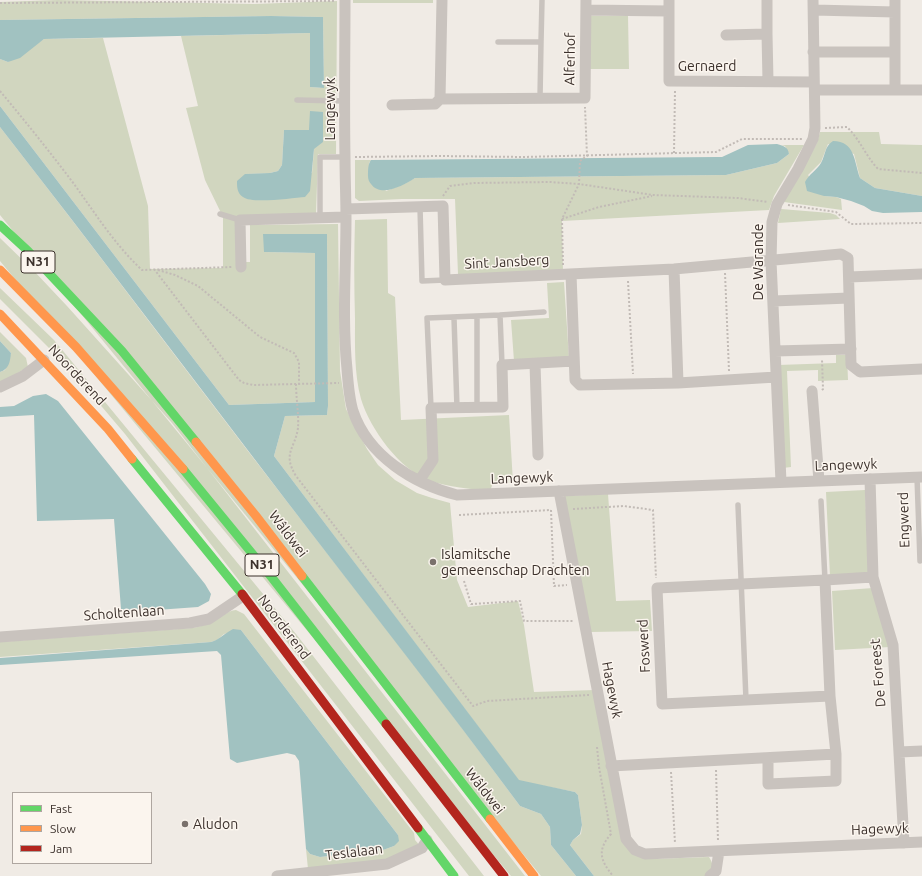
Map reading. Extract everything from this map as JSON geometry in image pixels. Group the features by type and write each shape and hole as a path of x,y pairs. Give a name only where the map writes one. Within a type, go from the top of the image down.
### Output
{"main road":[{"name":"Wâldwei","path":"0,225 28,251 116,346 256,516 380,679 534,876"},
{"name":"N31","path":"0,270 76,347 176,459 273,579 504,876"},
{"name":"Noorderend","path":"0,314 108,429 243,596 454,876"}],"street":[{"name":"Langewyk","path":"344,0 346,213 344,342 348,382 353,411 364,434 391,463 420,481 440,490 457,495 920,477"},
{"path":"440,99 442,0"},
{"path":"767,0 768,82"},
{"path":"895,0 895,89"},
{"name":"Alferhof","path":"392,105 435,104 440,99 585,98 586,5"},
{"name":"Gernaerd","path":"586,5 669,5 669,81 768,82 814,86 922,90"},
{"path":"814,5 895,12"},
{"name":"De Warande","path":"781,482 771,261 772,222 777,204 798,169 814,133 814,5"},
{"path":"726,35 767,34"},
{"path":"813,52 894,52"},
{"path":"241,267 240,220 320,218 346,213 443,206"},
{"name":"Sint Jansberg","path":"443,206 446,280 674,269 841,254 848,258 849,277"},
{"path":"674,269 678,383"},
{"path":"567,274 575,380 580,385 678,383 776,377"},
{"path":"922,274 849,277 851,365 860,372 922,369"},
{"path":"773,301 849,298"},
{"path":"775,351 851,349"},
{"path":"0,387 23,376 44,360"},
{"path":"420,481 432,460 431,408 503,407 502,366 574,361"},
{"path":"535,364 538,455"},
{"path":"812,390 820,481"},
{"name":"De Foreest","path":"870,479 873,576 893,645 904,843"},
{"name":"Hagewyk","path":"559,491 626,839 635,850 645,854 922,842"},
{"path":"657,588 825,580 873,576"},
{"path":"768,758 768,784 836,781 836,754 830,696 825,580"},
{"name":"Foswerd","path":"657,588 662,704 830,696"},
{"name":"Scholtenlaan","path":"0,637 190,623 209,619 243,596"},
{"path":"899,752 922,751"},
{"path":"611,766 836,754"},
{"name":"Teslalaan","path":"277,876 387,864 422,848 427,840"},
{"path":"715,874 719,851"}],"lane":[{"name":"Alferhof","path":"540,98 542,0"},
{"name":"Alferhof","path":"498,42 541,42"},
{"path":"297,100 345,101"},
{"path":"320,218 320,157 345,157"},
{"name":"Sint Jansberg","path":"420,207 422,281 446,280"},
{"path":"220,214 240,220"},
{"path":"431,408 427,318 477,317 544,312"},
{"path":"500,315 502,366"},
{"path":"477,317 478,408"},
{"path":"454,318 457,408"},
{"name":"Engwerd","path":"920,477 920,561"},
{"path":"820,501 825,580"},
{"path":"738,505 746,700"}],"path":[{"path":"0,3 61,1 344,0"},
{"path":"674,153 675,81"},
{"path":"0,91 50,152 110,234 131,260 142,270 241,267"},
{"path":"585,98 587,156"},
{"path":"345,157 524,157 716,152 742,139 814,133 847,127 861,143 868,159 878,169 922,173"},
{"path":"567,274 562,219 579,184 580,161 587,156"},
{"path":"443,206 441,198 450,186 474,183 550,182 579,184 653,195 738,198 836,212 851,224 922,223"},
{"path":"562,219 599,207 632,201 653,195"},
{"path":"724,264 730,379"},
{"path":"154,269 239,380 244,384 335,383"},
{"path":"154,269 175,275 198,286 260,336 294,353 299,362 296,399 298,428 289,455 290,466 474,706 486,701 591,695"},
{"path":"628,272 633,384"},
{"path":"812,390 824,389 822,350"},
{"path":"459,515 624,506 654,510 657,588"},
{"path":"551,510 554,586"},
{"path":"464,581 471,604 520,601 524,621 573,621"},
{"path":"596,743 611,834 603,842 602,857 606,868 613,876"},
{"path":"715,760 719,851"},
{"path":"671,763 675,853"}],"green space":[{"path":"58,0 254,4 337,1 336,154 318,154 316,215 237,217 236,262 250,262 250,225 338,224 340,371 346,409 367,449 378,465 395,480 417,493 450,503 457,580 468,607 518,601 524,625 534,692 595,690 625,842 652,859 709,857 712,865 707,876 594,876 570,845 573,840 581,834 582,825 578,795 575,792 519,781 274,456 285,416 327,415 327,234 264,252 315,253 315,402 229,405 0,106 0,59 8,62 44,39 103,38 148,206 150,269 223,268 223,217 205,180 186,108 198,106 181,36 310,33 310,87 324,88 323,17 271,16 0,20 0,2","holes":["284,130 309,130 314,149 312,173 245,174 270,173 278,171 282,165"]},
{"path":"353,0 433,0 433,3 353,3"},
{"path":"586,16 628,16 629,69 584,69"},
{"path":"0,127 433,690 520,806 541,814 550,827 551,845 576,876 541,876 0,215"},
{"path":"820,132 879,132 881,144 922,145 922,196 875,188 860,178 854,154 828,144 821,162 808,175 824,196 841,199 842,210 784,202 817,143"},
{"path":"781,145 804,145 774,196 769,210 562,221 563,272 461,276 458,274 455,199 359,201 355,198 355,160 371,160 369,163 386,191 415,178 726,175 777,163 789,154 785,146"},
{"path":"781,209 830,213 836,215 840,219 778,223"},
{"path":"387,219 388,293 395,297 401,420 509,415 513,483 493,483 490,491 445,485 419,476 397,458 379,435 365,411 357,379 355,359 355,220"},
{"path":"0,238 67,306 172,423 525,876 511,876 0,261"},
{"path":"564,282 569,358 514,361 511,320 549,318 547,283"},
{"path":"0,288 54,340 296,634 484,876 469,876 125,434 69,368 0,299"},
{"path":"0,332 26,358 28,367 0,383 0,372 5,370 11,353 0,341"},
{"path":"836,355 847,355 848,380 818,381 818,370 787,371 791,467 783,468 778,365 836,363"},
{"path":"865,490 869,573 830,576 826,492"},
{"path":"608,494 616,601 650,600 652,631 590,632 564,496"},
{"path":"873,588 890,647 835,650 832,591"},
{"path":"236,610 244,614 414,833 415,840 422,848 382,861 308,869 306,849 310,854 320,857 383,850 394,846 398,835 241,630 224,634 217,640 211,642 0,657 0,642 192,628 198,627"}],"water":[{"path":"271,16 323,17 324,88 310,87 310,33 44,39 20,58 8,62 0,59 0,20"},
{"path":"0,106 229,405 315,402 315,253 264,252 263,234 327,234 327,415 285,416 274,456 519,780 575,792 578,795 582,825 580,834 570,845 594,876 576,876 551,845 550,827 541,814 520,806 0,127"},
{"path":"310,111 323,112 323,142 314,149 310,191 305,197 254,200 243,197 238,192 237,181 245,174 270,173 278,171 282,165 284,130 309,130"},
{"path":"833,141 846,144 850,148 855,159 860,178 875,188 922,196 922,212 883,213 872,211 851,201 807,191 805,182 823,160 827,148"},
{"path":"777,144 785,147 789,154 777,163 726,175 415,178 399,187 386,190 375,188 368,177 368,167 371,160 722,157 748,145"},
{"path":"0,341 11,353 8,365 3,371 0,372"},
{"path":"46,394 58,401 205,584 211,594 209,601 198,607 129,612 121,609 114,519 37,521 34,415 0,417 0,407 14,406 33,396"},
{"path":"233,629 241,630 398,835 399,841 394,846 383,850 320,857 310,854 306,849 299,761 295,755 287,753 237,763 230,759 221,655 217,651 0,665 0,658 211,642 217,640"}],"traffic: fast":[{"path":"0,225 28,251 122,351 196,442"},
{"path":"132,459 242,594"},
{"path":"183,469 273,579 386,724"},
{"path":"302,576 490,819"},
{"path":"418,828 454,876"}],"traffic: slow":[{"path":"0,270 76,347 183,469"},
{"path":"0,314 108,429 132,459"},
{"path":"196,442 302,576"},
{"path":"490,819 534,876"}],"traffic: jam":[{"path":"242,594 418,828"},
{"path":"386,724 504,876"}],"place":[{"name":"Islamitsche gemeenschap Drachten","path":"433,562"},
{"name":"Aludon","path":"185,824"}]}
